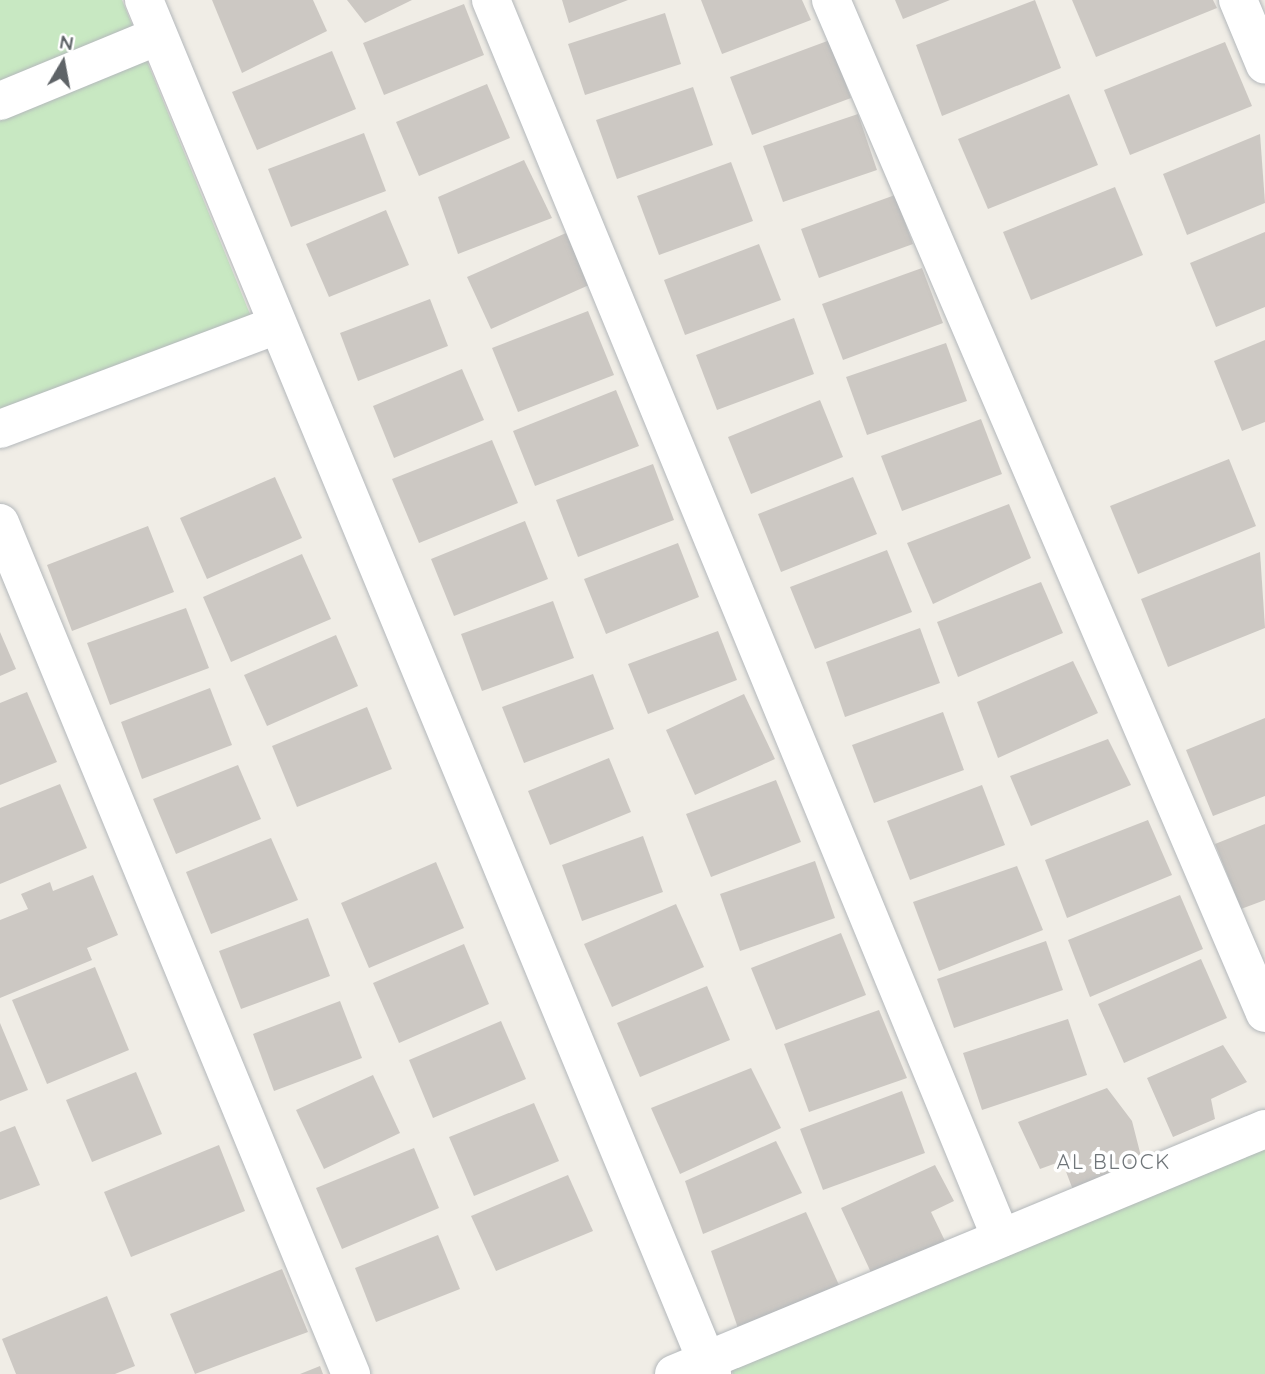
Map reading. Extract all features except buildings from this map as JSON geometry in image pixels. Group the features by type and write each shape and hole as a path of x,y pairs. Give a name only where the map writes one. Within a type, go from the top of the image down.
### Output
{"street":[{"path":"144,0 698,1370 1001,1238 1265,1129"},
{"path":"491,0 1001,1238"},
{"path":"831,0 1265,1013"},
{"path":"1238,0 1265,65"},
{"path":"0,101 158,37"},
{"path":"0,429 277,325"},
{"path":"0,523 351,1374"}],"green space":[{"path":"0,0 122,0 252,319 0,415"},
{"path":"1265,1149 1265,1374 733,1374 732,1370"}],"district":[{"name":"AL BLOCK","path":"1114,1161"}]}
